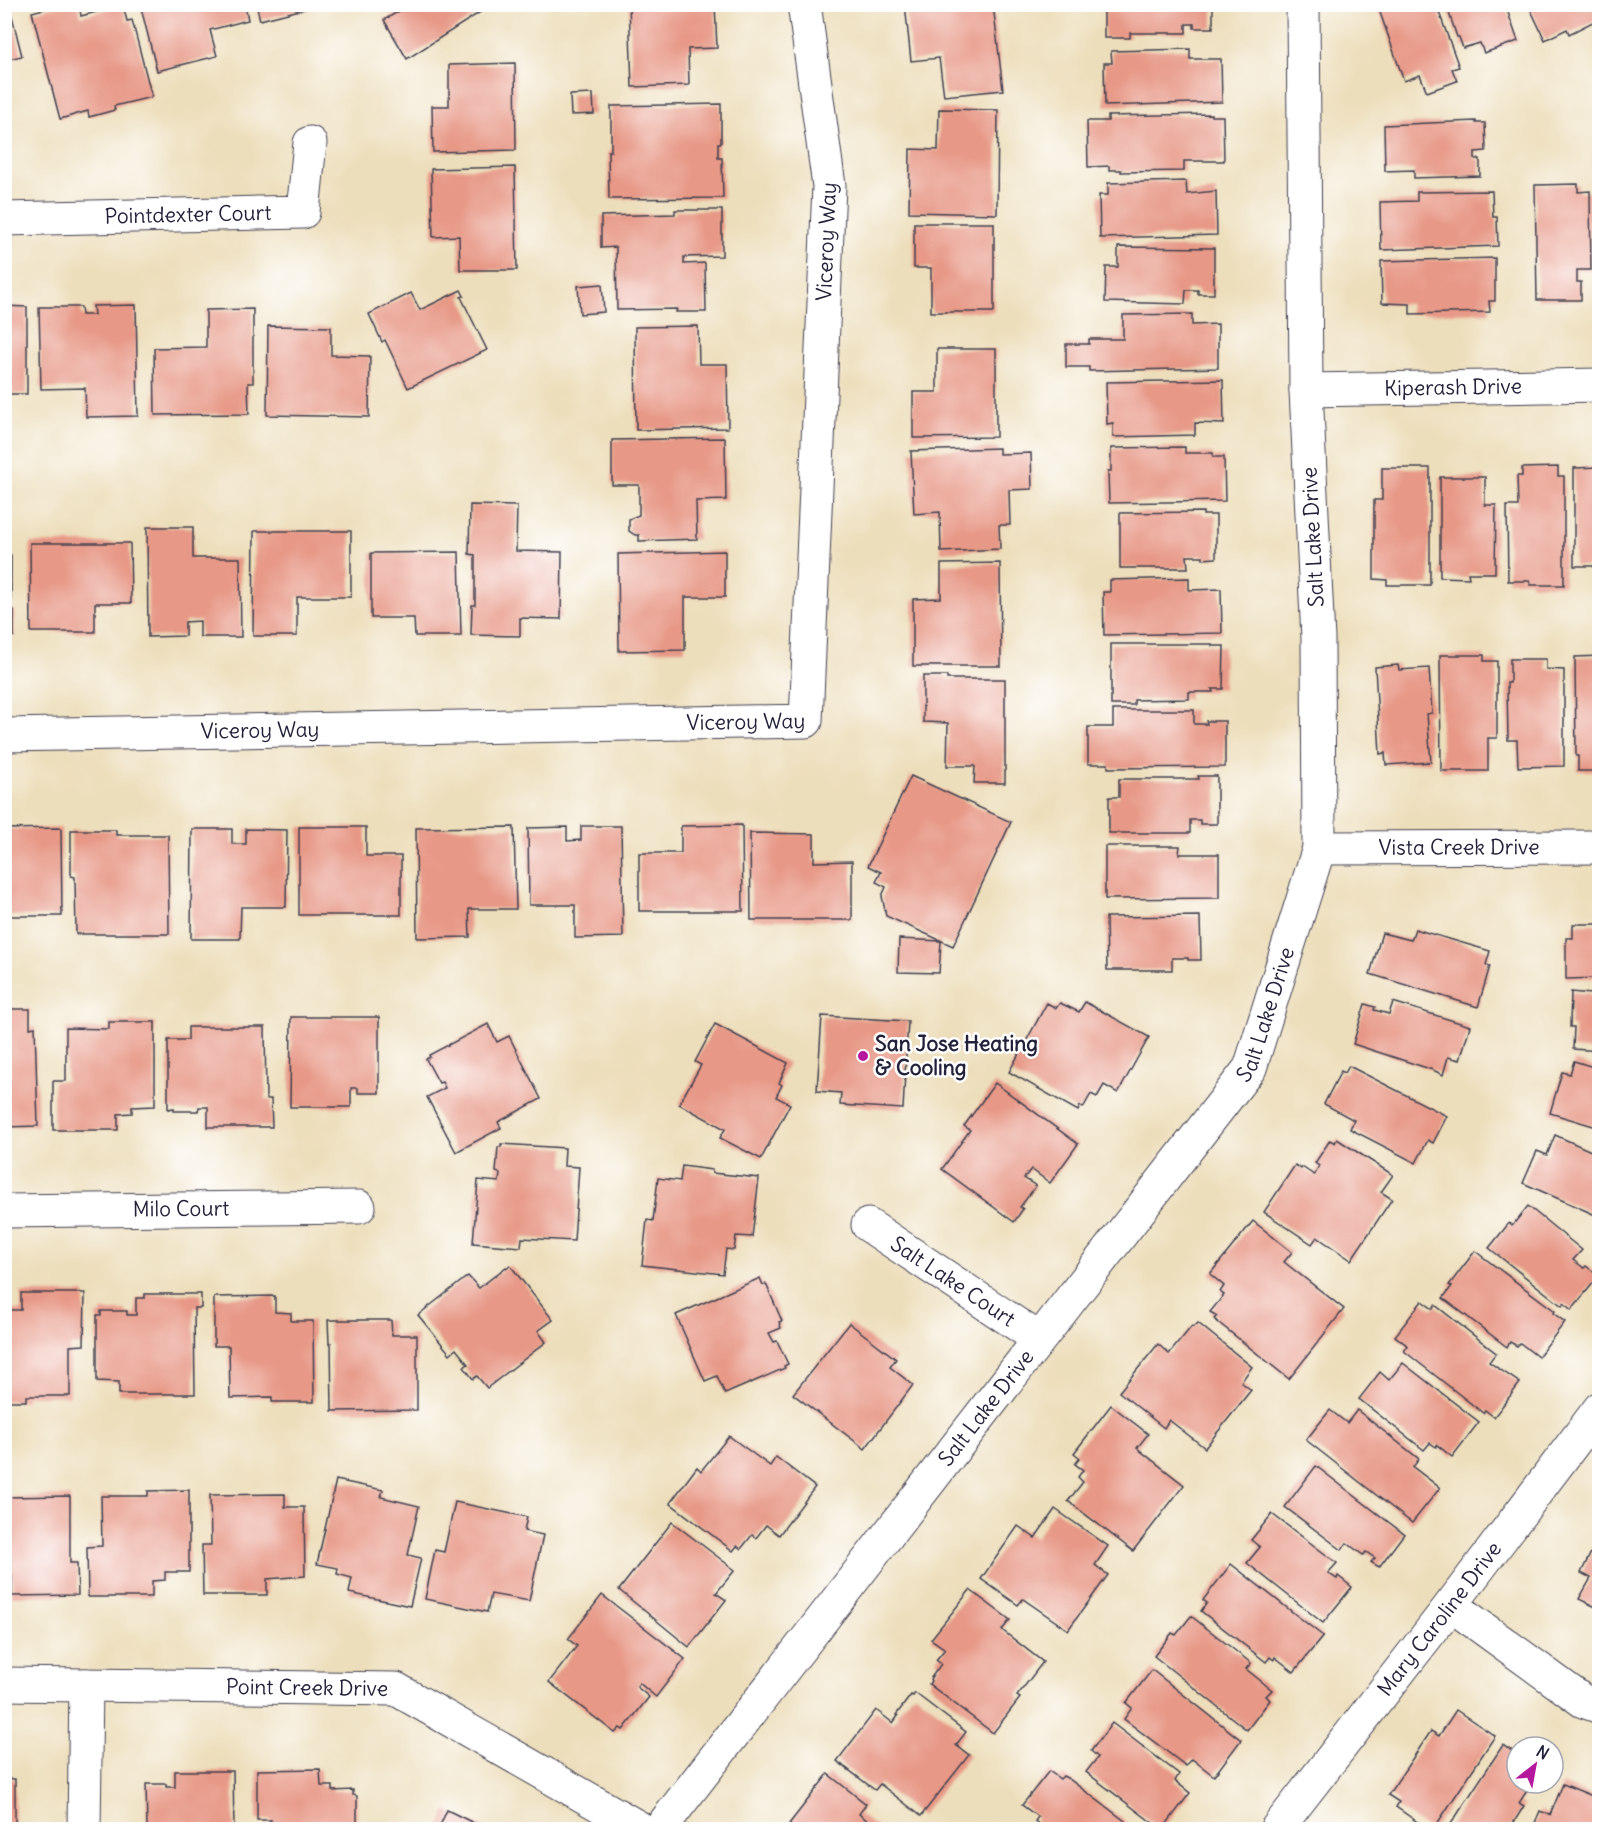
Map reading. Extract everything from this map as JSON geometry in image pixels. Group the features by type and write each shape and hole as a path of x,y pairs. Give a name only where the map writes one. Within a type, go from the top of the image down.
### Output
{"street":[{"name":"Viceroy Way","path":"4,735 806,721 830,186 804,4"},
{"name":"Salt Lake Drive","path":"659,1830 1250,1068 1318,848 1318,639 1306,390 1303,4"},
{"name":"Pointdexter Court","path":"4,219 303,212 310,143"},
{"name":"Kiperash Drive","path":"1306,390 1599,385"},
{"name":"Vista Creek Drive","path":"1318,848 1599,847"},
{"name":"Milo Court","path":"4,1211 359,1207"},
{"name":"Salt Lake Court","path":"868,1225 1039,1339"},
{"name":"Mary Caroline Drive","path":"1276,1830 1451,1605 1599,1408"},
{"path":"1451,1605 1583,1701 1599,1707"},
{"name":"Point Creek Drive","path":"4,1684 396,1689 643,1830"},
{"path":"84,1830 86,1685"}],"building":[{"path":"4,4 9,4 22,56 4,60"},
{"path":"63,4 79,4 81,16 123,5 127,21 132,20 152,97 114,106 115,110 89,117 88,111 60,119 32,12"},
{"path":"140,4 245,4 248,20 210,30 217,56 157,71"},
{"path":"256,4 320,4 320,5 260,20"},
{"path":"411,4 493,4 407,59 384,20"},
{"path":"629,4 715,4 717,48 688,49 689,85 632,87"},
{"path":"905,4 993,4 1003,90 944,96 939,58 911,61"},
{"path":"1104,4 1213,4 1213,28 1194,28 1194,24 1186,24 1186,33 1130,33 1130,38 1104,38"},
{"path":"1377,4 1436,4 1459,67 1452,69 1457,81 1427,92 1420,75 1404,81"},
{"path":"1446,4 1505,4 1518,41 1484,53 1480,43 1463,48"},
{"path":"1528,4 1592,4 1599,19 1569,34 1567,29 1545,40"},
{"path":"1190,49 1190,59 1221,59 1222,102 1105,106 1104,63 1112,63 1111,51"},
{"path":"515,63 516,150 433,152 432,106 449,106 449,65"},
{"path":"593,94 594,114 571,115 570,95"},
{"path":"721,104 721,143 718,143 718,158 722,158 723,198 609,199 608,151 611,151 611,106"},
{"path":"939,109 998,110 997,214 909,212 910,149 938,150"},
{"path":"1211,114 1211,116 1223,116 1224,161 1184,161 1184,171 1121,172 1121,170 1109,170 1109,166 1088,167 1087,121 1108,121 1108,116"},
{"path":"1476,121 1476,123 1485,123 1486,151 1475,152 1475,159 1480,159 1480,176 1414,178 1414,170 1385,171 1384,125"},
{"path":"515,167 517,270 460,270 459,236 433,237 431,169"},
{"path":"1186,181 1187,194 1216,191 1217,235 1100,238 1099,195 1108,195 1108,183"},
{"path":"1578,184 1578,192 1590,191 1591,270 1577,270 1577,282 1581,282 1581,300 1537,300 1535,185"},
{"path":"1492,191 1493,217 1497,217 1498,246 1381,250 1380,202 1417,201 1417,192"},
{"path":"675,210 722,210 722,256 684,257 684,264 705,263 706,312 676,312 677,309 617,310 616,247 601,248 601,216 675,214"},
{"path":"914,223 994,223 994,312 931,312 931,268 914,268"},
{"path":"1118,247 1214,248 1214,294 1198,294 1198,290 1186,290 1185,304 1105,302 1106,267 1118,267"},
{"path":"1495,258 1495,301 1489,301 1490,312 1410,314 1410,304 1382,303 1381,261"},
{"path":"602,284 604,312 580,314 578,286"},
{"path":"461,290 464,296 461,297 487,350 408,388 385,340 382,342 369,314 411,293 420,310"},
{"path":"136,305 138,416 86,417 85,388 41,389 39,307 81,307 82,315 94,315 93,306"},
{"path":"4,306 27,307 27,394 4,394"},
{"path":"253,309 253,383 248,383 249,414 155,415 154,348 206,347 206,310"},
{"path":"1192,314 1192,325 1218,324 1218,368 1089,371 1089,367 1066,367 1066,344 1089,344 1089,339 1123,339 1123,315"},
{"path":"268,326 331,327 331,355 370,356 369,417 267,415"},
{"path":"698,326 699,364 727,364 728,428 636,430 635,327"},
{"path":"937,349 996,349 996,437 913,438 913,392 937,392"},
{"path":"1223,380 1224,424 1195,423 1195,435 1113,437 1113,423 1107,424 1106,382"},
{"path":"725,438 726,500 696,501 697,539 639,541 639,535 629,531 629,519 639,515 639,485 612,485 612,440"},
{"path":"1185,447 1185,453 1213,453 1213,457 1224,457 1225,501 1109,503 1108,471 1111,471 1111,448"},
{"path":"999,448 999,454 1031,453 1032,489 1009,490 1010,525 999,525 1000,549 941,552 940,512 914,514 911,451"},
{"path":"1558,467 1558,476 1564,476 1564,585 1530,585 1530,581 1508,581 1507,506 1518,506 1517,476 1522,476 1522,468"},
{"path":"1600,467 1600,578 1594,578 1594,566 1574,566 1574,468"},
{"path":"1382,468 1430,468 1430,585 1387,585 1387,580 1374,579 1374,500 1382,500"},
{"path":"1440,477 1485,477 1485,505 1496,505 1495,573 1468,573 1469,578 1440,577"},
{"path":"470,505 517,506 516,551 562,552 561,619 520,618 520,636 471,635 472,605 475,605 475,555 469,554"},
{"path":"1203,512 1203,515 1216,515 1216,558 1203,559 1203,556 1187,556 1188,568 1120,568 1120,513"},
{"path":"147,527 193,527 193,558 240,558 241,637 200,637 200,621 185,622 185,636 148,637"},
{"path":"254,531 351,531 351,597 297,597 297,636 253,636"},
{"path":"30,543 130,543 131,603 95,603 95,632 31,632"},
{"path":"725,551 725,597 685,597 685,650 619,651 618,554"},
{"path":"459,552 461,636 415,636 414,618 371,618 371,553"},
{"path":"4,555 11,555 11,610 14,610 14,636 4,636"},
{"path":"1000,563 1001,666 913,666 913,599 941,598 941,564"},
{"path":"1189,578 1189,590 1221,589 1222,633 1104,635 1103,592 1110,592 1110,580"},
{"path":"1111,644 1224,646 1223,689 1212,689 1213,692 1189,692 1189,699 1134,700 1134,705 1111,705"},
{"path":"1440,655 1484,655 1484,661 1497,661 1497,738 1488,738 1488,771 1441,771"},
{"path":"1600,656 1600,771 1578,771 1575,657"},
{"path":"1510,659 1546,659 1546,669 1564,670 1564,766 1518,767 1517,740 1508,740 1507,683 1510,683"},
{"path":"1398,665 1399,670 1429,668 1432,713 1427,714 1431,762 1386,765 1385,753 1380,754 1375,667"},
{"path":"923,676 947,676 947,679 1005,679 1005,783 974,783 975,766 947,766 948,723 923,722"},
{"path":"1113,710 1194,710 1194,724 1207,724 1206,721 1225,721 1225,767 1108,768 1108,764 1088,764 1088,727 1113,727"},
{"path":"911,776 1011,822 953,946 886,916 882,896 886,887 876,882 881,872 868,866"},
{"path":"1198,776 1217,776 1217,824 1200,824 1200,820 1190,820 1190,833 1109,833 1109,797 1119,797 1119,779 1199,779"},
{"path":"742,825 743,911 639,911 639,853 681,853 681,826"},
{"path":"581,826 621,826 623,937 575,938 575,905 529,905 528,828 567,827 567,841 581,840"},
{"path":"299,827 366,827 366,856 401,856 401,915 299,915"},
{"path":"514,827 516,909 469,909 470,937 417,938 416,828"},
{"path":"61,828 62,916 4,916 4,829"},
{"path":"192,829 232,829 232,844 246,844 246,829 287,830 286,907 241,907 240,939 191,939"},
{"path":"71,830 116,830 116,835 168,835 169,934 76,934 75,877 71,876"},
{"path":"750,833 814,834 814,862 852,861 852,920 751,920"},
{"path":"1105,846 1180,846 1179,854 1219,854 1219,898 1105,899"},
{"path":"1200,916 1201,960 1172,958 1172,970 1107,970 1106,917"},
{"path":"1573,924 1600,924 1600,978 1566,979 1566,938 1573,938"},
{"path":"1415,929 1490,951 1486,965 1490,966 1478,1007 1370,974 1382,933 1411,940"},
{"path":"899,939 941,941 939,973 898,972"},
{"path":"1571,992 1600,997 1600,1051 1573,1049 1574,1027 1570,1027"},
{"path":"1085,1002 1149,1037 1118,1093 1104,1085 1097,1097 1091,1094 1083,1108 1080,1106 1078,1111 1009,1072 1047,1003 1056,1008 1060,1003 1079,1012"},
{"path":"1393,1002 1470,1026 1460,1060 1448,1057 1443,1075 1353,1044 1365,1004 1375,1007 1374,1010 1389,1014"},
{"path":"4,1009 30,1009 30,1028 35,1027 38,1126 4,1127"},
{"name":"San Jose Heating & Cooling","path":"822,1016 908,1021 903,1109 840,1105 841,1093 817,1091"},
{"path":"291,1017 379,1017 379,1093 358,1093 358,1088 351,1088 351,1107 290,1107"},
{"path":"109,1022 155,1022 155,1106 132,1107 132,1113 118,1114 118,1130 53,1130 53,1081 66,1081 66,1028 109,1029"},
{"path":"488,1024 497,1042 509,1036 541,1099 498,1122 501,1128 456,1152 427,1097 445,1088 442,1082 439,1083 426,1059 430,1057 429,1055"},
{"path":"715,1024 788,1063 779,1083 782,1085 776,1097 790,1104 761,1159 720,1138 725,1129 679,1104 701,1065 695,1062"},
{"path":"188,1027 265,1027 266,1099 271,1099 272,1127 208,1127 208,1107 199,1107 198,1111 168,1109 168,1040 188,1040"},
{"path":"1574,1061 1600,1069 1600,1128 1550,1113 1562,1072 1570,1074"},
{"path":"1349,1066 1447,1116 1433,1143 1428,1140 1416,1163 1350,1129 1354,1120 1324,1104 1341,1071 1345,1073"},
{"path":"995,1083 1078,1144 1050,1183 1031,1169 1024,1178 1036,1186 1020,1207 1023,1209 1014,1222 942,1169 970,1130 964,1126"},
{"path":"1555,1135 1600,1155 1600,1217 1523,1183 1537,1151 1547,1155"},
{"path":"1337,1139 1393,1175 1381,1192 1392,1199 1351,1260 1317,1237 1312,1244 1264,1212 1295,1165 1314,1175 1319,1166 1315,1163 1330,1140 1335,1143"},
{"path":"501,1144 565,1148 564,1166 579,1167 574,1241 522,1238 521,1247 473,1243 478,1180 499,1182 500,1173 496,1172 498,1147 501,1147"},
{"path":"682,1166 712,1170 712,1173 759,1178 752,1237 736,1236 734,1250 726,1249 723,1274 642,1265 647,1220 653,1221 658,1178 680,1181"},
{"path":"1528,1206 1582,1250 1573,1260 1599,1276 1571,1310 1564,1303 1562,1306 1489,1248 1509,1223 1512,1226"},
{"path":"1253,1221 1292,1252 1284,1262 1344,1309 1289,1379 1214,1319 1217,1316 1210,1312 1224,1295 1220,1292 1224,1286 1210,1274"},
{"path":"1475,1251 1555,1311 1553,1313 1565,1322 1538,1357 1520,1343 1517,1346 1510,1342 1507,1347 1443,1298 1452,1286 1449,1285"},
{"path":"510,1265 553,1320 538,1331 546,1342 487,1388 477,1376 473,1379 464,1367 468,1364 456,1349 450,1354 418,1315 468,1276 479,1288"},
{"path":"760,1278 763,1285 766,1284 782,1321 779,1322 781,1328 769,1333 774,1342 777,1341 788,1364 784,1366 785,1368 725,1394 717,1376 705,1381 676,1315"},
{"path":"21,1293 85,1293 84,1345 70,1346 70,1396 26,1396 26,1401 4,1401 4,1316 5,1310 21,1310"},
{"path":"145,1294 201,1294 201,1308 194,1308 195,1394 119,1394 119,1382 97,1381 97,1315 101,1315 101,1311 127,1311 127,1315 136,1315 136,1298 145,1298"},
{"path":"275,1296 275,1312 291,1313 291,1321 313,1321 314,1402 272,1402 272,1397 230,1398 229,1346 214,1346 214,1297"},
{"path":"1422,1301 1433,1309 1435,1305 1496,1353 1489,1362 1520,1383 1494,1417 1485,1410 1483,1413 1404,1351 1408,1346 1395,1336"},
{"path":"328,1320 391,1320 392,1335 417,1335 417,1410 332,1411 331,1343 329,1344"},
{"path":"849,1323 896,1359 890,1367 913,1385 865,1449 793,1394"},
{"path":"1198,1323 1252,1367 1241,1382 1251,1390 1205,1448 1169,1420 1164,1428 1119,1392 1158,1344 1169,1354 1192,1326"},
{"path":"1403,1363 1479,1422 1452,1457 1437,1445 1436,1447 1430,1443 1424,1450 1359,1399 1380,1372 1389,1380"},
{"path":"1111,1405 1148,1434 1137,1448 1184,1485 1133,1551 1068,1501 1083,1482 1078,1477 1083,1470 1075,1464 1080,1458 1074,1453"},
{"path":"1330,1410 1347,1423 1357,1410 1419,1459 1413,1467 1440,1488 1412,1523 1306,1440"},
{"path":"729,1436 770,1466 776,1457 815,1487 779,1535 766,1525 756,1538 752,1535 741,1549 737,1546 733,1551 670,1503 697,1467 701,1471"},
{"path":"1316,1466 1404,1534 1379,1567 1371,1562 1375,1558 1366,1552 1363,1555 1347,1543 1342,1550 1285,1507"},
{"path":"336,1480 383,1490 381,1497 419,1506 408,1555 421,1558 410,1606 349,1593 352,1578 337,1574 338,1568 317,1564"},
{"path":"189,1490 189,1572 165,1572 165,1580 152,1581 152,1597 88,1597 87,1547 102,1546 101,1496 148,1496 148,1491"},
{"path":"285,1494 285,1507 304,1507 305,1576 267,1579 267,1595 203,1595 202,1545 211,1545 210,1495"},
{"path":"70,1496 70,1563 77,1563 78,1595 12,1596 12,1576 4,1576 4,1497"},
{"path":"455,1502 527,1517 524,1531 543,1535 529,1601 491,1594 487,1612 425,1599 435,1550 444,1552"},
{"path":"1055,1509 1108,1546 1095,1565 1108,1575 1068,1630 1023,1599 1018,1605 981,1579 1018,1526 1035,1538"},
{"path":"1272,1514 1337,1563 1328,1573 1337,1579 1338,1576 1352,1587 1323,1623 1247,1563 1260,1547 1251,1540"},
{"path":"672,1522 735,1570 716,1593 726,1600 689,1647 619,1590"},
{"path":"1600,1534 1600,1609 1579,1599 1591,1578 1581,1573"},
{"path":"1231,1564 1323,1636 1294,1672 1275,1657 1274,1660 1270,1657 1266,1662 1201,1611 1207,1603 1203,1600"},
{"path":"970,1590 1010,1620 1002,1630 1043,1662 1017,1696 1020,1698 993,1733 929,1684 941,1664 936,1660 945,1649 931,1639"},
{"path":"602,1595 685,1659 656,1697 639,1683 637,1687 649,1697 623,1730 620,1728 615,1733 549,1682 577,1646 568,1639"},
{"path":"1191,1616 1251,1663 1246,1669 1272,1690 1266,1696 1270,1700 1247,1730 1154,1656 1172,1633 1176,1635"},
{"path":"1152,1670 1241,1740 1214,1776 1192,1759 1186,1766 1124,1719 1132,1708 1126,1703"},
{"path":"915,1693 966,1732 956,1745 969,1755 921,1816 880,1784 875,1790 837,1761 876,1710 893,1723 898,1716 896,1715"},
{"path":"1456,1710 1495,1736 1433,1830 1429,1830 1396,1807 1399,1802 1388,1795 1431,1731 1439,1736"},
{"path":"1112,1723 1179,1774 1175,1781 1190,1793 1162,1830 1086,1772 1098,1757 1091,1751"},
{"path":"1503,1745 1505,1746 1505,1795 1524,1795 1519,1803 1524,1806 1509,1830 1447,1830"},
{"path":"320,1769 321,1786 333,1786 333,1791 353,1790 353,1795 357,1796 357,1830 271,1830 271,1820 257,1820 257,1770"},
{"path":"175,1771 233,1771 234,1830 147,1830 146,1784 166,1784 166,1787 175,1787"},
{"path":"1049,1771 1060,1779 1063,1776 1069,1779 1137,1830 1046,1830 1035,1821 1038,1817 1022,1805"},
{"path":"828,1774 866,1804 859,1814 880,1830 796,1830 789,1824"},
{"path":"4,1779 15,1779 15,1830 4,1830"},
{"path":"1565,1785 1600,1799 1600,1812 1593,1830 1532,1830 1540,1811 1550,1815 1558,1795 1565,1795"},
{"path":"447,1810 488,1830 438,1830"}],"place":[{"name":"San Jose Heating & Cooling","path":"863,1056"}]}
